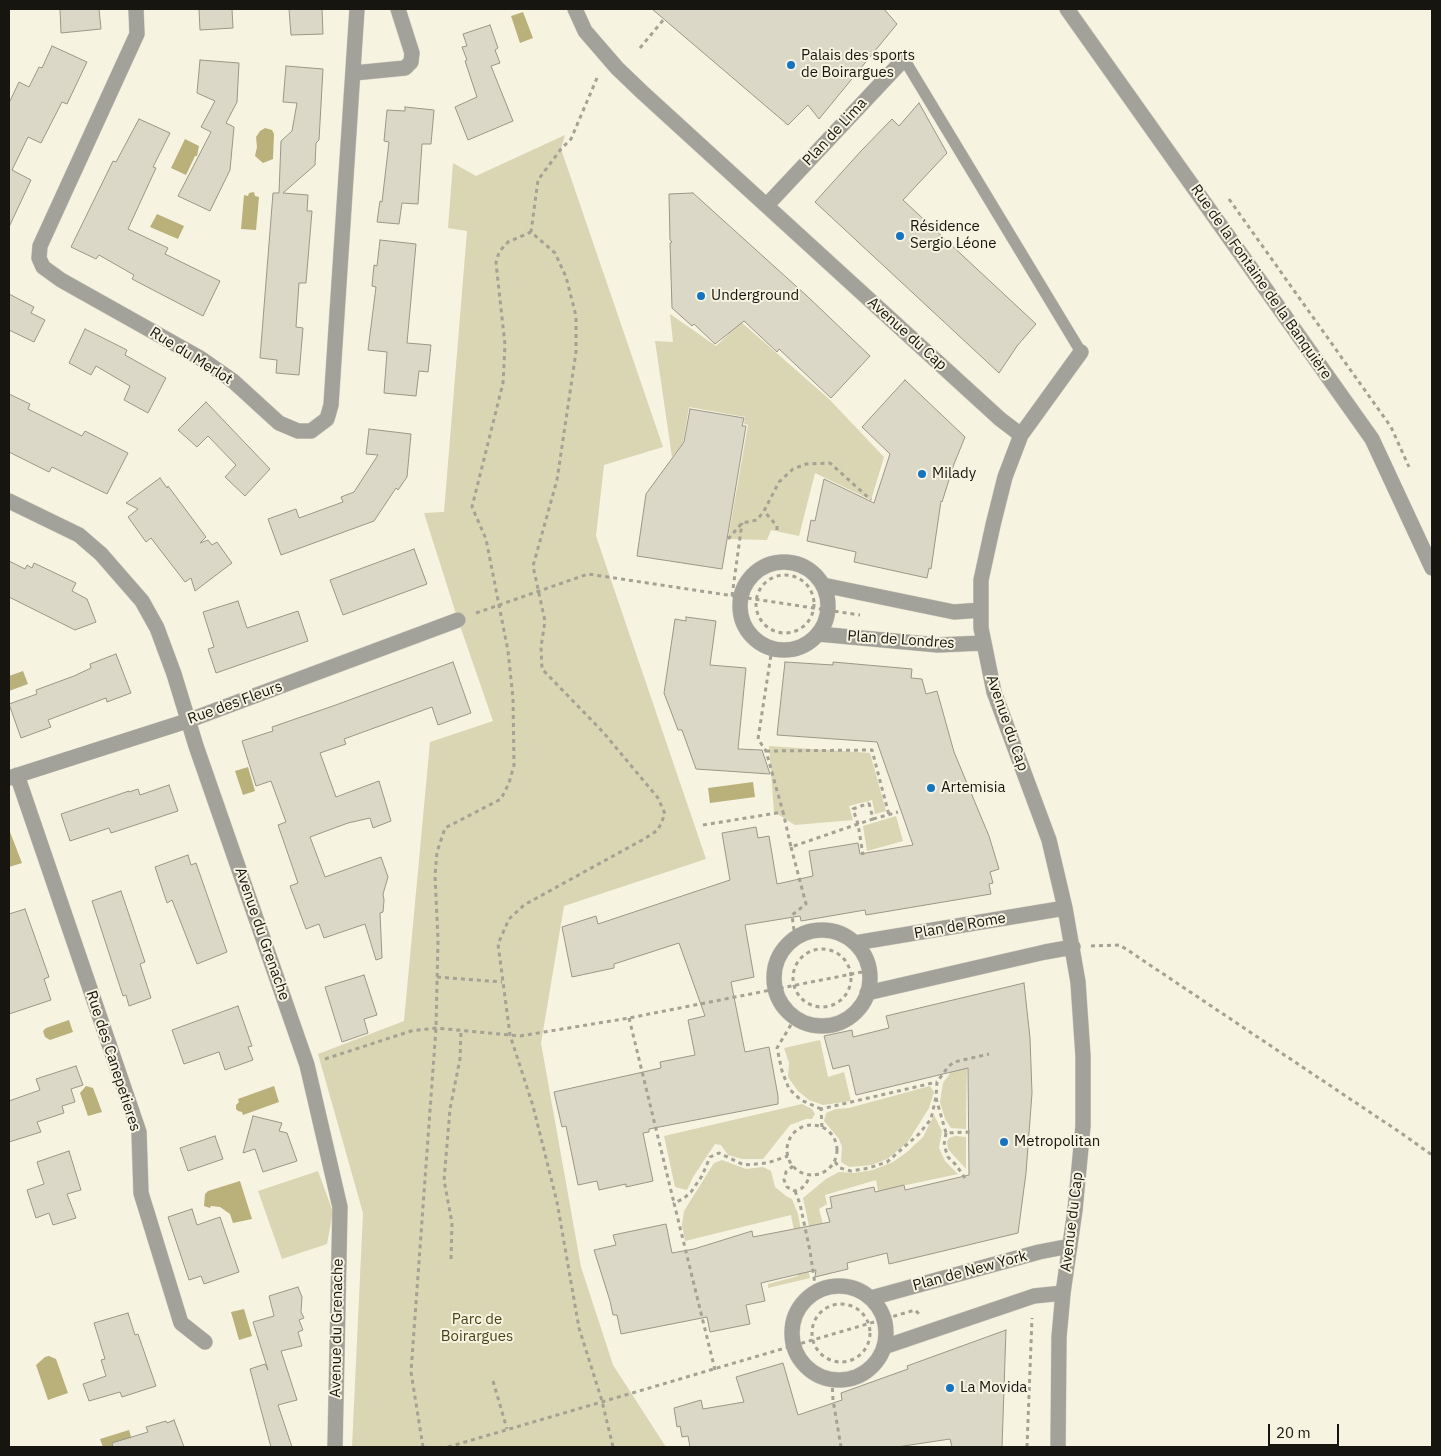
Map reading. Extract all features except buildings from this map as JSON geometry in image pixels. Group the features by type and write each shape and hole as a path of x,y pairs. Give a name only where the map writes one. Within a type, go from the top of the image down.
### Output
{"street":[{"name":"Rue du Merlot","path":"136,9 137,34 40,246 39,258 43,267 61,280 200,358 232,381 279,424 298,432 311,431 327,419 331,405 357,9"},
{"path":"354,73 405,68 411,62 412,53 398,9"},
{"name":"Avenue du Cap","path":"576,9 585,31 617,68 1000,419 1021,435 1005,477 981,580 981,628 994,692 1049,840 1065,908 1078,982 1083,1056 1083,1126 1063,1293 1058,1375 1058,1447"},
{"name":"Rue de la Fontaine de la Banquière","path":"1067,9 1372,439 1432,568"},
{"name":"Plan de Lima","path":"767,205 904,59"},
{"path":"1021,435 1081,352"},
{"name":"Avenue du Grenache","path":"9,501 79,536 101,554 142,600 157,628 174,674 187,721 308,1065 340,1206 335,1447"},
{"path":"780,562 794,563 806,567 816,575 823,585 828,598 821,610 825,623 809,643 785,650 772,648 760,642 751,634 744,623 740,610 746,584 755,573 766,565 780,562"},
{"path":"823,585 954,612 981,610"},
{"name":"Rue des Fleurs","path":"13,777 187,721 458,620"},
{"name":"Plan de Londres","path":"818,634 938,645 984,643"},
{"name":"Rue des Canepetieres","path":"13,777 138,1132 141,1194 181,1323 205,1342"},
{"name":"Plan de Rome","path":"855,944 1065,908"},
{"path":"826,930 842,934 855,944 867,961 869,971 867,994 860,1006 850,1017 837,1024 822,1026 808,1024 795,1018 786,1010 775,988 774,975 777,961 784,948 795,938 810,931 826,930"},
{"path":"867,994 1072,947"},
{"name":"Plan de New York","path":"871,1298 1039,1252 1070,1246"},
{"path":"839,1285 856,1289 871,1298 879,1308 884,1319 886,1338 878,1359 869,1369 858,1376 845,1380 832,1380 819,1376 807,1369 799,1359 793,1346 791,1334 792,1322 797,1309 805,1299 816,1291 839,1285"},
{"path":"884,1347 1034,1296 1063,1293"}],"lane":[{"path":"904,59 1081,352"}],"path":[{"path":"640,48 664,19"},
{"path":"531,232 538,180 561,149 572,139 597,78"},
{"path":"531,232 555,253 566,277 576,316 576,352 557,480 533,566 545,621 541,647 542,669 604,732 658,798 665,814 658,830 524,905 509,919 498,944 510,1036 533,1106 557,1202 579,1328 602,1401 613,1447"},
{"path":"423,1447 411,1372 436,1028 438,940 435,876 437,852 445,828 501,799 510,783 514,765 513,698 508,651 486,539 472,508 503,383 505,345 496,263 499,252 508,242 531,232"},
{"path":"728,539 742,523 757,520 764,512 779,482 793,468 806,464 830,462 871,500"},
{"path":"764,512 777,526 777,530"},
{"path":"742,523 743,598 767,627 776,632 796,631 805,626 821,610"},
{"path":"458,620 588,574 863,615"},
{"path":"743,598 759,591 764,583 772,578 780,575 790,575 806,583 812,590 814,600 821,610"},
{"path":"772,648 758,739 766,751 806,904 792,915 795,938"},
{"path":"766,751 872,750 889,815"},
{"path":"863,855 858,824 853,808 869,803 873,819"},
{"path":"703,825 783,812"},
{"path":"791,847 898,812"},
{"path":"1072,947 1120,945 1432,1155"},
{"path":"816,949 826,949 843,957 851,974 851,984 847,994 841,1001 832,1006 822,1008 804,1002 797,994 792,976 800,958 816,949"},
{"path":"308,1065 411,1031 436,1028 461,1032 520,1036 629,1018 869,971"},
{"path":"437,978 502,982"},
{"path":"629,1018 715,1370"},
{"path":"795,1018 777,1048 782,1071 789,1089 801,1100 821,1108 937,1082"},
{"path":"451,1259 452,1222 444,1180 450,1109 460,1059 461,1032"},
{"path":"835,1162 840,1168 851,1171 887,1162 919,1134 931,1119 937,1082 948,1067 954,1062 989,1054"},
{"path":"936,1097 946,1133 944,1145 948,1157 965,1178"},
{"path":"821,1108 822,1127"},
{"path":"814,1125 829,1131 837,1146 835,1162 829,1170 820,1174 810,1175 798,1171 788,1156 788,1143 792,1135 805,1126 814,1125"},
{"path":"946,1133 970,1132"},
{"path":"674,1203 683,1199 691,1192 702,1176 710,1157 720,1153 744,1165 767,1163 788,1156"},
{"path":"793,1166 786,1172 784,1180 787,1187 795,1190 802,1188 810,1175"},
{"path":"795,1190 802,1213 816,1291"},
{"path":"1027,1447 1031,1328 1034,1296"},
{"path":"838,1304 847,1304 857,1308 869,1324 869,1342 858,1357 849,1361 840,1362 823,1356 816,1349 812,1340 814,1321 828,1307 838,1304"},
{"path":"448,1447 915,1310 919,1316 928,1312"},
{"path":"832,1380 832,1400 841,1447"},
{"path":"493,1382 507,1429"}],"green space":[{"name":"Parc de Boirargues","path":"565,135 561,149 663,447 604,465 596,536 706,859 564,906 541,1043 581,1267 613,1365 666,1447 352,1447 363,1213 318,1054 404,1021 430,742 493,721 424,513 444,512 467,231 448,228 453,163 476,176"},
{"path":"670,314 716,346 741,322 828,398 884,457 871,500 815,473 799,536 771,530 767,540 728,539 748,425 744,424 745,417 689,407 683,443 672,457 655,341 673,342"},
{"path":"769,746 870,753 886,811 875,814 872,800 849,806 853,820 795,825 774,812"},
{"path":"896,816 903,841 867,851 863,826"},
{"path":"820,1040 828,1077 844,1072 851,1101 823,1105 809,1100 798,1091 788,1077 789,1063 784,1048"},
{"path":"967,1061 966,1129 951,1128 945,1119 940,1102 943,1083 953,1069"},
{"path":"930,1086 934,1092 929,1108 907,1143 887,1159 872,1165 849,1167 841,1162 842,1147 839,1139 824,1121 826,1113"},
{"path":"802,1104 812,1109 815,1114 812,1119 806,1119 790,1125 763,1159 742,1159 728,1155 721,1145 715,1144 693,1177 687,1190 675,1187 664,1136"},
{"path":"934,1115 942,1131 939,1148 945,1161 958,1174 878,1191 876,1180 825,1195 827,1204 819,1209 823,1224 812,1240 803,1198 826,1179 839,1172 854,1173 873,1170 893,1162 923,1137"},
{"path":"955,1136 966,1137 966,1169 948,1149 947,1142 949,1138"},
{"path":"722,1160 746,1169 763,1167 771,1171 775,1187 792,1199 798,1214 810,1278 768,1288 768,1284 798,1276 794,1253 798,1252 791,1215 685,1241 682,1225 684,1211 714,1163"},
{"path":"318,1171 333,1212 327,1244 282,1259 258,1191"}],"shaded area":[{"path":"523,12 533,38 520,43 511,16"},
{"path":"265,128 272,130 274,134 273,159 263,163 255,156 257,147 256,137"},
{"path":"185,139 199,146 197,156 195,156 186,175 171,168"},
{"path":"254,192 255,196 259,197 256,230 241,229 244,195 248,196 249,193"},
{"path":"157,214 184,226 178,239 150,227"},
{"path":"23,671 28,684 9,691 9,676"},
{"path":"248,767 255,791 243,795 235,771"},
{"path":"753,782 755,797 710,803 708,788"},
{"path":"9,832 22,863 9,867"},
{"path":"69,1020 73,1032 50,1040 45,1037 43,1031 46,1028"},
{"path":"86,1086 93,1088 102,1112 88,1116 80,1093"},
{"path":"274,1086 279,1102 243,1115 242,1112 236,1109 236,1105 239,1102 238,1099"},
{"path":"240,1181 252,1219 233,1223 230,1214 220,1207 211,1206 210,1208 204,1206 205,1194 208,1191"},
{"path":"244,1309 252,1336 239,1340 231,1312"},
{"path":"49,1356 56,1359 68,1393 48,1400 36,1365"},
{"path":"129,1430 134,1447 103,1447 100,1439"}],"place":[{"name":"Palais des sports de Boirargues","path":"791,65"},
{"name":"Résidence Sergio Léone","path":"900,236"},
{"name":"Underground","path":"701,296"},
{"name":"Milady","path":"922,474"},
{"name":"Artemisia","path":"931,788"},
{"name":"Metropolitan","path":"1004,1142"},
{"name":"La Movida","path":"950,1388"}]}
